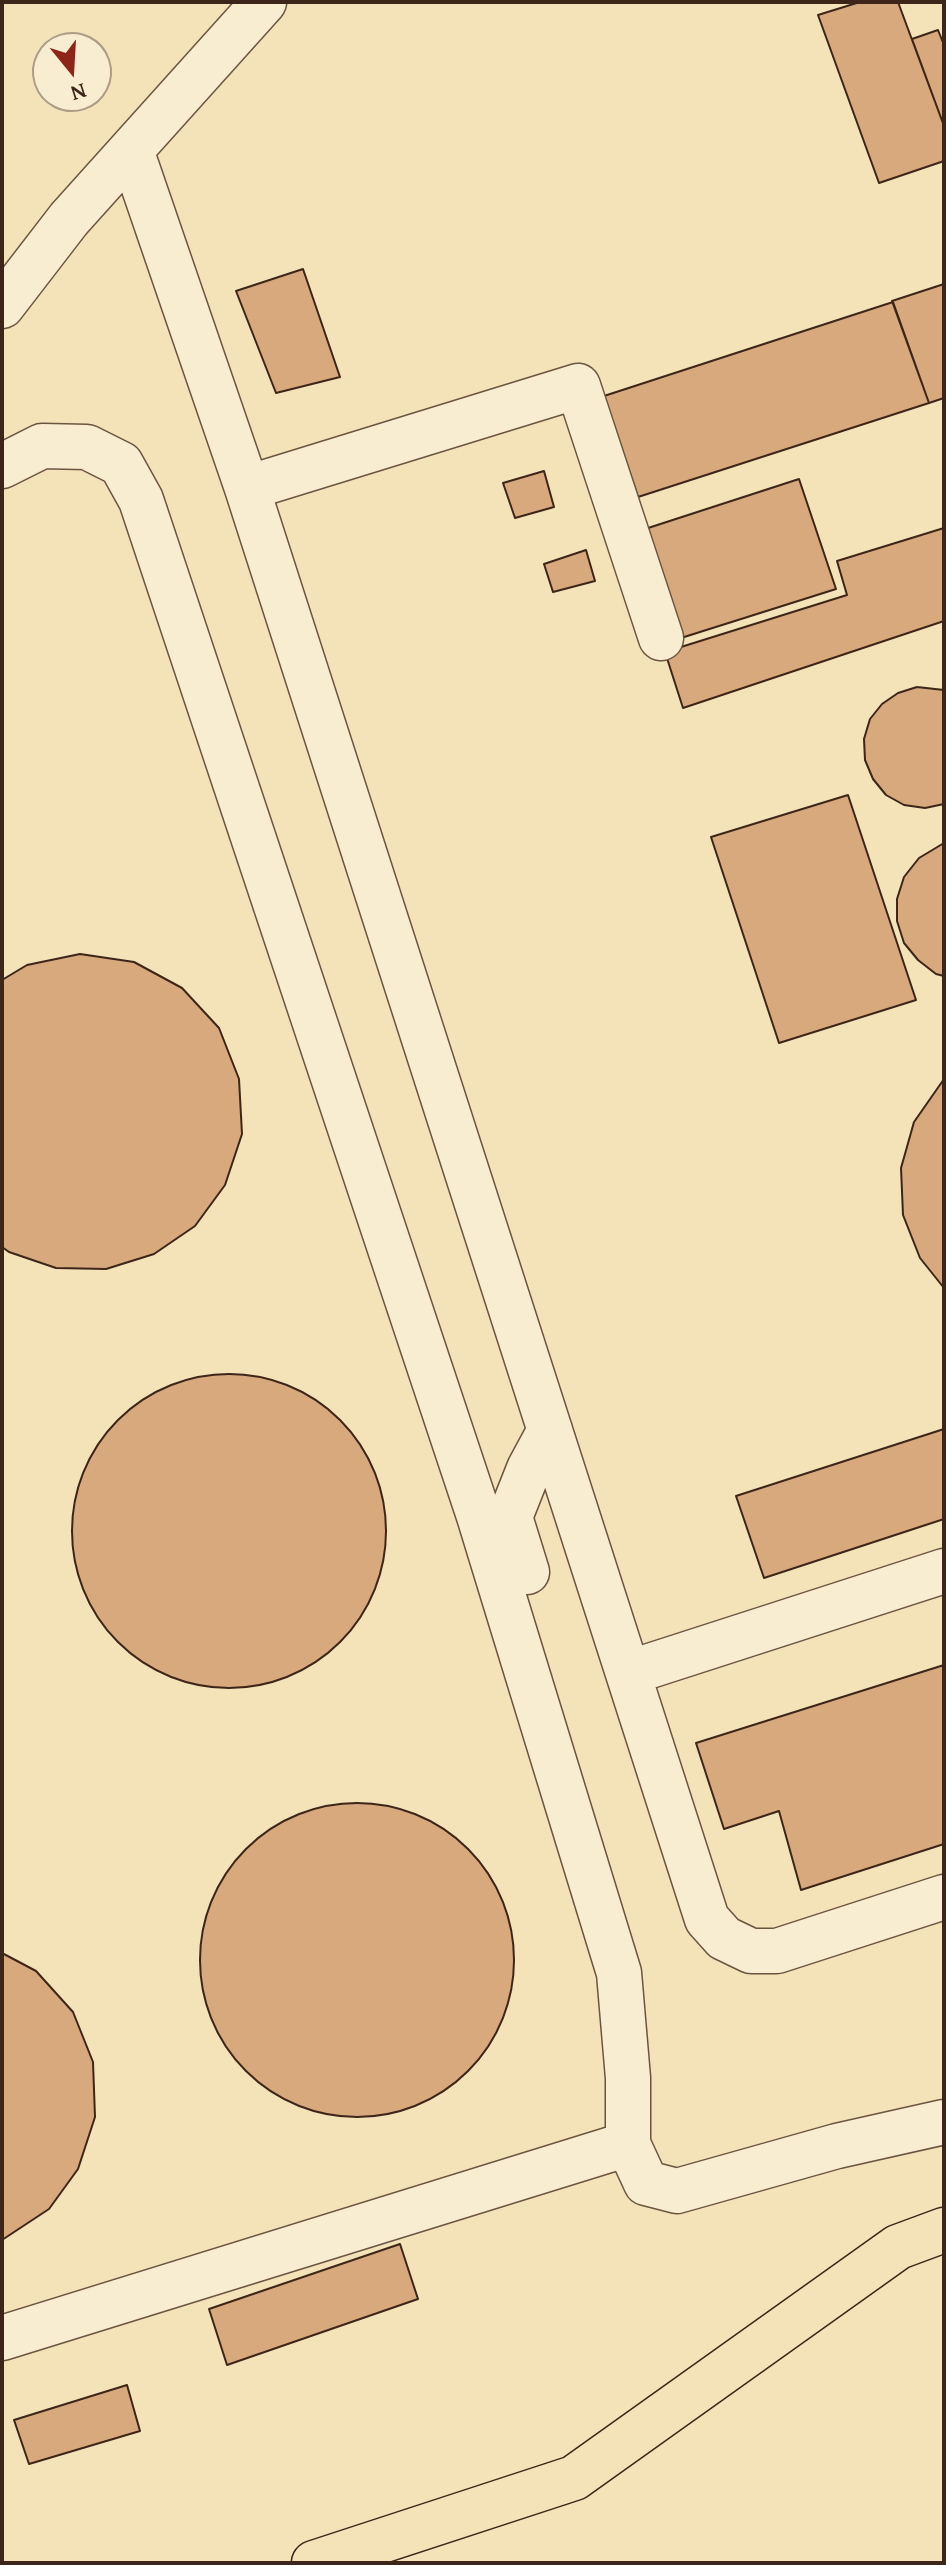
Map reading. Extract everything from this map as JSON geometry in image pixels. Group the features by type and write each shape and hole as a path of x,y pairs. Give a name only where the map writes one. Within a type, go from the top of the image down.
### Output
{"main road":[{"path":"314,2563 574,2478 898,2247 944,2230"}],"lane":[{"path":"2,306 69,219 264,2"},
{"path":"131,150 247,488 707,1919 724,1938 751,1951 777,1951 944,1897"},
{"path":"247,488 578,386 661,638"},
{"path":"2,466 42,446 87,447 121,464 141,500 479,1516 619,1973 628,2078 628,2144 646,2183 677,2191 837,2146 944,2122"},
{"path":"550,1430 529,1469 510,1517 631,1914 635,1935 622,2005"},
{"path":"628,1673 944,1571"},
{"path":"2,2338 628,2144"}],"building":[{"path":"860,2 898,2 944,126 944,161 879,183 818,15"},
{"path":"938,30 944,45 944,126 912,39"},
{"path":"303,269 340,377 276,393 236,291"},
{"path":"944,284 944,398 929,403 892,301"},
{"path":"893,302 929,403 638,497 604,396"},
{"path":"544,471 554,507 515,518 503,483"},
{"path":"799,479 836,589 681,638 645,529"},
{"path":"944,528 944,621 683,708 665,652 847,595 837,561"},
{"path":"586,550 595,581 553,592 544,564"},
{"path":"917,687 944,690 944,804 925,808 904,805 886,795 873,779 865,760 864,739 870,719 882,704 898,693"},
{"path":"848,795 916,1000 779,1043 711,837"},
{"path":"944,843 944,976 936,974 918,960 904,943 897,921 897,899 904,877 919,858"},
{"path":"80,954 134,962 182,988 219,1028 239,1079 242,1134 225,1185 195,1226 154,1254 106,1269 56,1268 2,1247 2,980 27,965"},
{"path":"944,1079 944,1288 920,1258 903,1215 901,1168 914,1122"},
{"path":"229,1374 260,1377 303,1392 329,1409 351,1431 368,1457 379,1485 386,1531 383,1562 368,1605 351,1631 329,1653 303,1670 275,1681 229,1688 198,1685 155,1670 129,1653 107,1631 90,1605 79,1577 72,1531 75,1500 90,1457 107,1431 129,1409 155,1392 183,1381"},
{"path":"944,1429 944,1519 764,1578 736,1496"},
{"path":"944,1665 944,1844 801,1890 779,1811 724,1829 696,1743"},
{"path":"357,1803 388,1806 417,1815 444,1829 468,1849 488,1873 502,1900 511,1929 514,1960 511,1991 502,2020 488,2047 468,2071 444,2091 417,2105 388,2114 357,2117 326,2114 297,2105 270,2091 246,2071 226,2047 212,2020 203,1991 200,1960 203,1929 212,1900 226,1873 246,1849 270,1829 297,1815 326,1806"},
{"path":"2,1953 36,1971 73,2012 93,2062 95,2117 78,2169 49,2209 2,2240"},
{"path":"400,2244 418,2299 227,2365 209,2309"},
{"path":"127,2385 140,2431 29,2464 14,2420"}]}
